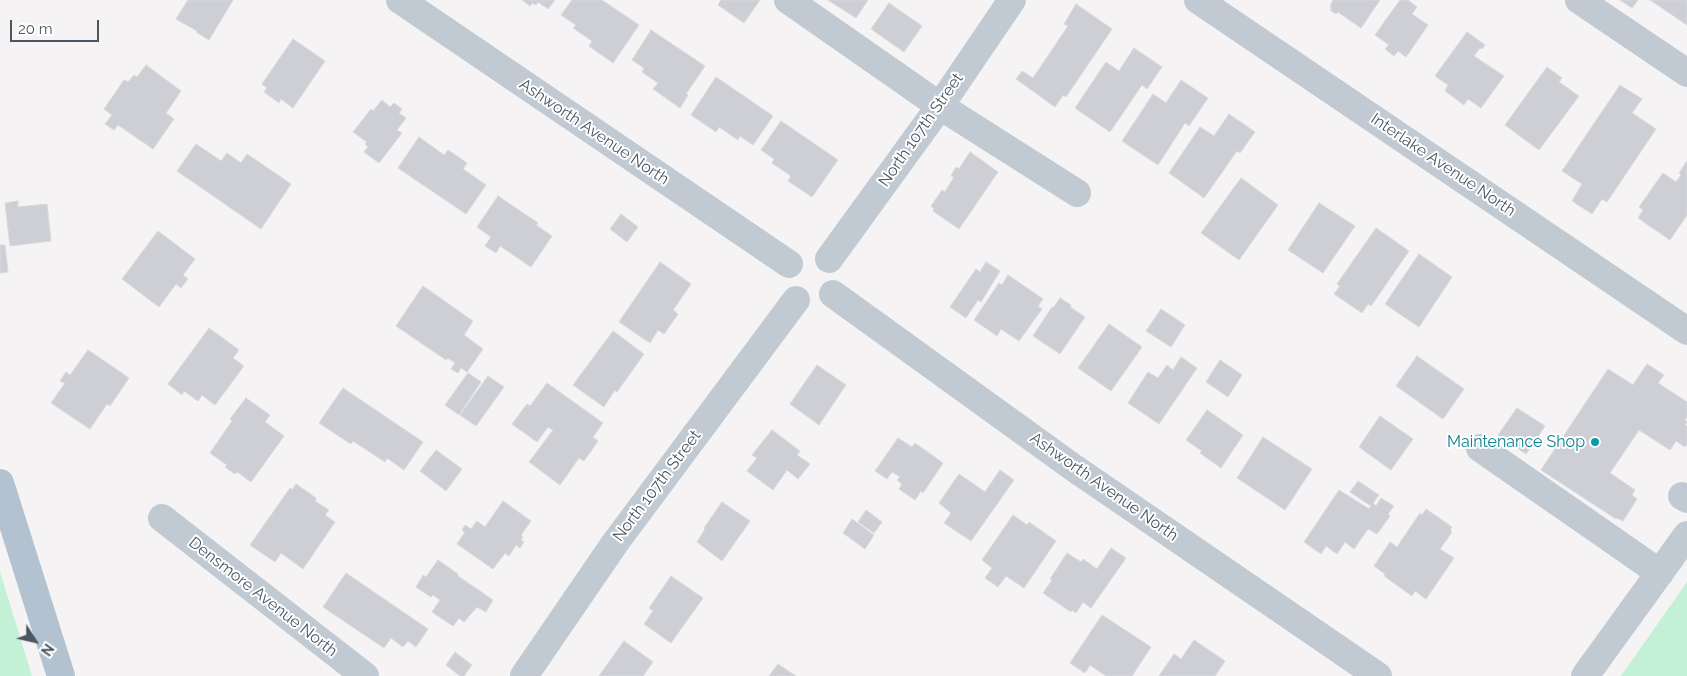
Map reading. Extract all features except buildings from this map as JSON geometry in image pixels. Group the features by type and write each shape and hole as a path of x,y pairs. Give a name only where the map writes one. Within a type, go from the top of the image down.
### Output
{"main road":[{"path":"0,483 61,676"}],"street":[{"name":"Ashworth Avenue North","path":"400,0 789,264"},
{"path":"788,0 940,106 1077,194"},
{"name":"North 107th Street","path":"829,259 940,106 1012,0"},
{"name":"Interlake Avenue North","path":"1198,0 1687,331"},
{"path":"1579,0 1687,74"},
{"path":"803,253 822,254 829,259 835,266 838,275 838,283 833,294 823,302 815,305 807,305 796,300 788,290 785,282 785,273 789,264 803,253"},
{"name":"Ashworth Avenue North","path":"833,294 1074,468 1378,676"},
{"name":"North 107th Street","path":"524,676 615,543 796,300"},
{"path":"1480,448 1660,573"},
{"name":"Densmore Avenue North","path":"162,518 365,676"},
{"path":"1586,676 1687,535"}],"green space":[{"path":"0,572 32,676 0,676"},
{"path":"1687,582 1687,676 1621,676"}],"place":[{"name":"Maintenance Shop","path":"1595,442"}]}
